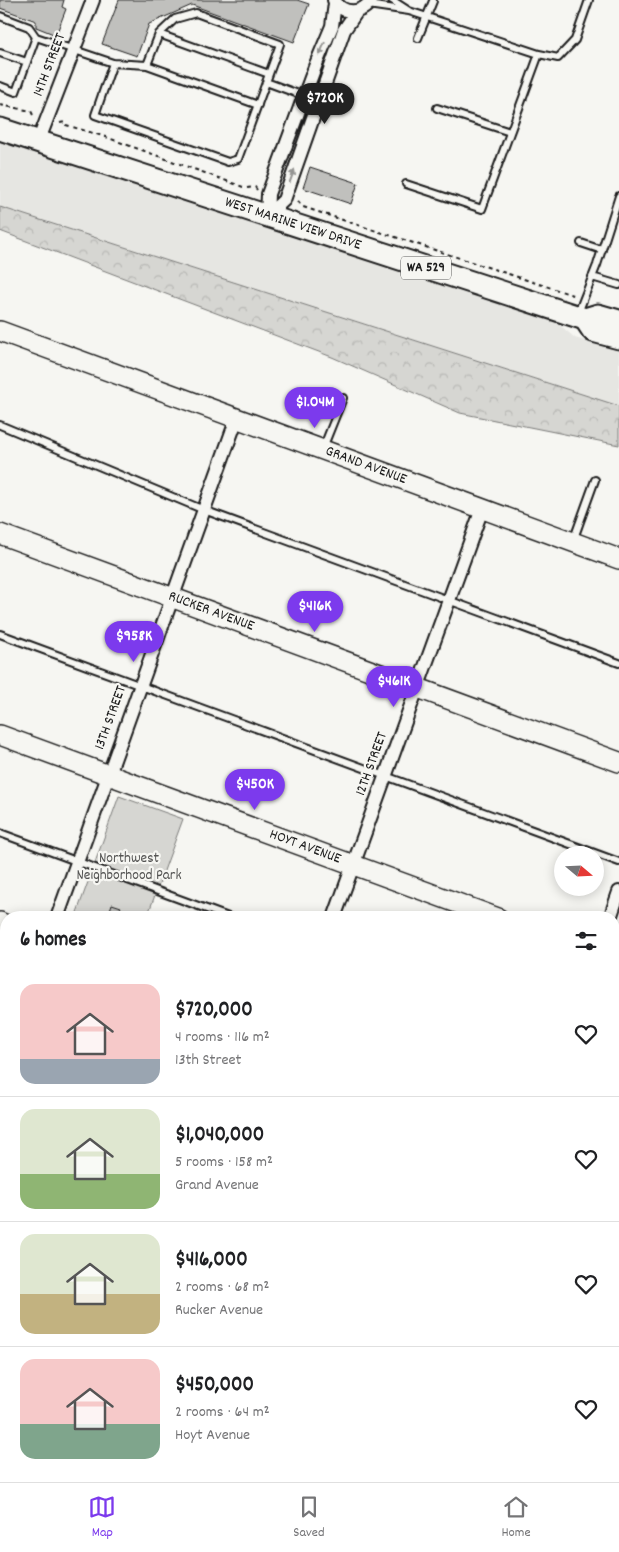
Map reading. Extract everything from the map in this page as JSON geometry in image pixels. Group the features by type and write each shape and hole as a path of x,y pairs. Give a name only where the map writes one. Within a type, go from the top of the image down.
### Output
{"main road":[{"name":"WEST MARINE VIEW DRIVE","path":"0,129 267,216 581,312 619,321"},
{"name":"WEST MARINE VIEW DRIVE","path":"581,312 593,331 619,338"}],"street":[{"name":"14TH STREET","path":"38,142 93,0"},
{"path":"334,1 345,10 366,5"},
{"path":"267,216 268,194 332,26 334,1"},
{"path":"267,216 284,200 344,30 366,5"},
{"name":"GRAND AVENUE","path":"0,331 619,559"},
{"name":"13TH STREET","path":"60,911 237,418"},
{"name":"12TH STREET","path":"337,911 482,509"},
{"name":"RUCKER AVENUE","path":"0,534 619,762"},
{"name":"HOYT AVENUE","path":"0,735 479,911"},
{"path":"612,911 619,892"}],"lane":[{"path":"392,0 409,11"},
{"path":"366,5 409,11 539,54 558,58 575,40 589,0"},
{"path":"418,38 428,18 433,1"},
{"path":"113,63 95,115 228,162 238,159 280,44 196,13 175,19 159,34 147,65"},
{"path":"0,16 29,27 36,37 113,63 147,65 258,105"},
{"path":"159,34 269,74"},
{"path":"0,86 16,92 36,37"},
{"path":"0,52 27,62"},
{"path":"406,184 482,208 539,54"},
{"path":"266,82 304,96"},
{"path":"437,108 510,132"},
{"path":"581,312 619,196"},
{"path":"581,244 602,250"},
{"path":"592,277 619,284"},
{"path":"322,450 343,398"},
{"path":"0,425 204,510 619,663"},
{"path":"573,542 594,480"},
{"path":"0,634 619,862"},
{"path":"0,833 212,911"}],"path":[{"path":"0,105 31,111 33,115"},
{"path":"60,123 64,122 66,125 103,136 246,188 255,186 257,190"},
{"path":"293,203 298,200 303,207 581,312"}],"shaded area":[{"path":"0,129 535,304 575,338 619,351 619,406 0,207"}],"green space":[{"path":"0,207 619,406 619,445 460,413 332,357 0,231"},
{"name":"Northwest Neighborhood Park","path":"119,796 183,819 149,911 78,911"}],"building":[{"path":"0,0 64,0 62,7 66,9 56,35 36,27 36,21 0,8"},
{"path":"119,0 297,0 309,4 294,42 192,5 149,24 137,56 102,44"},
{"path":"310,167 358,183 351,204 303,188"},
{"path":"112,904 121,907 118,911 110,910"}]}
